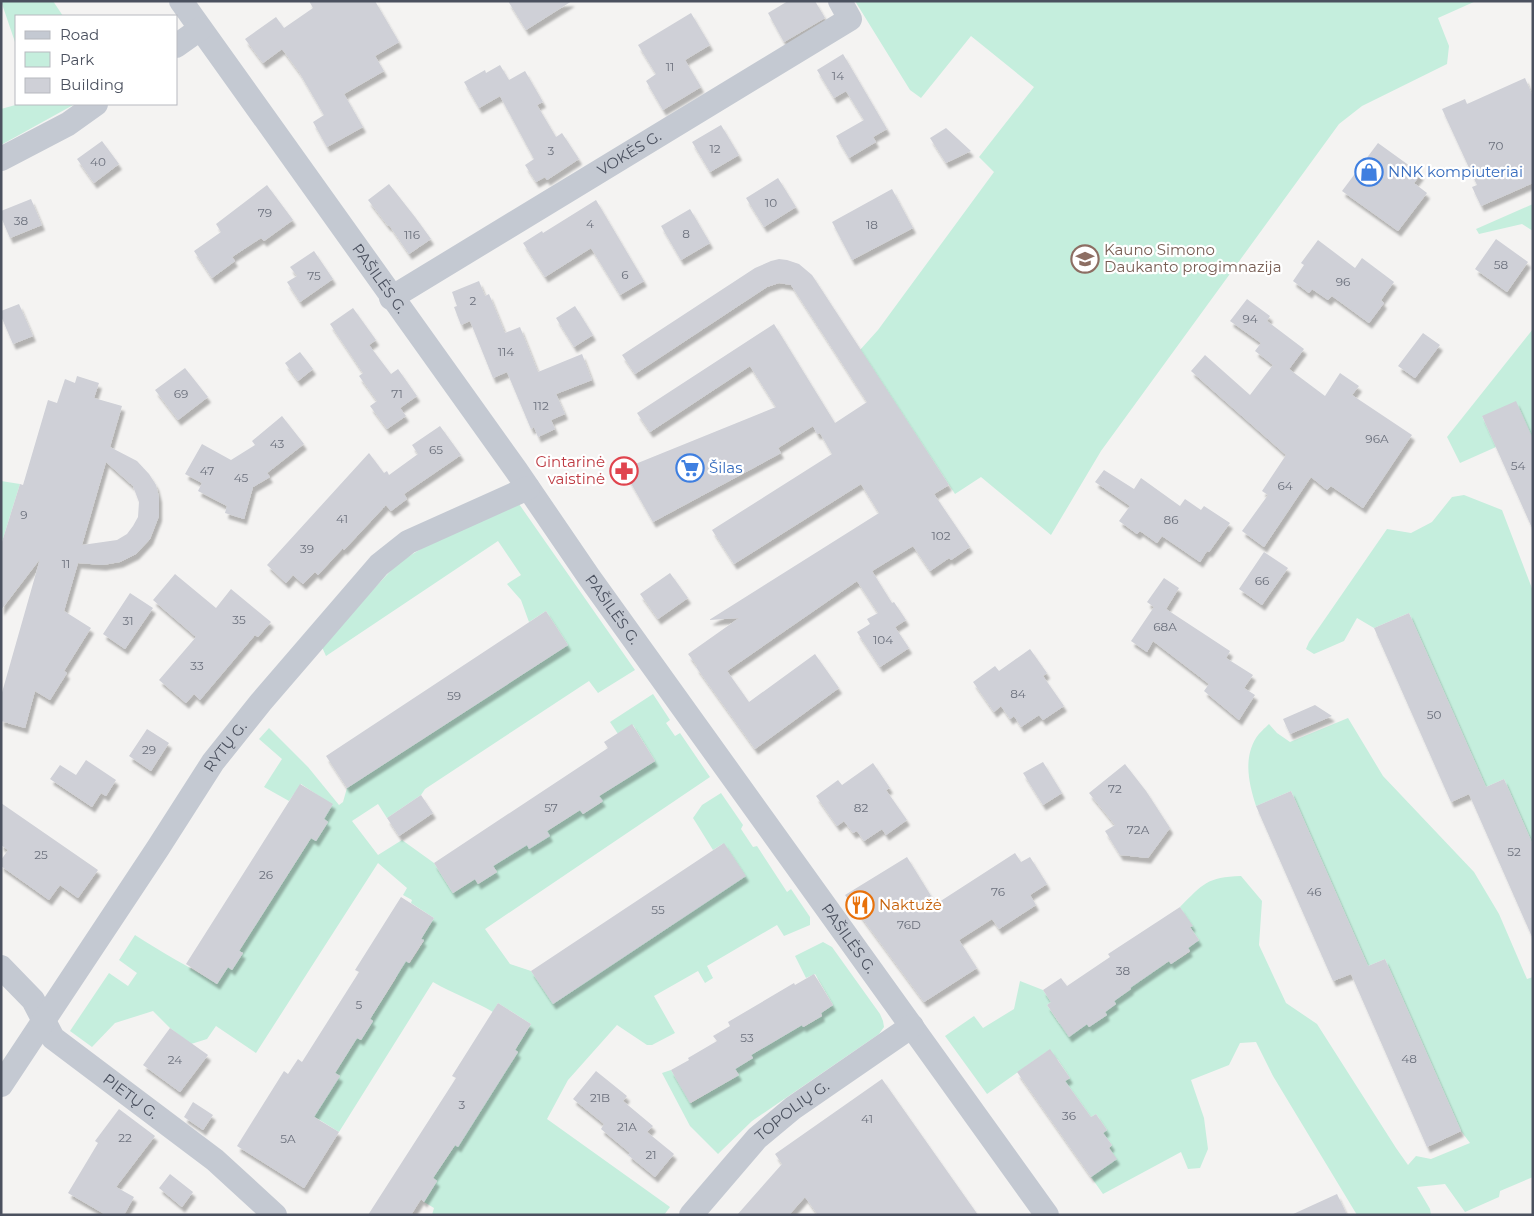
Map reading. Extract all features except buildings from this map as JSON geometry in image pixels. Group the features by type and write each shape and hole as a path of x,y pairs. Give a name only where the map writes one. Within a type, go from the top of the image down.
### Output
{"street":[{"name":"PAŠILĖS G.","path":"181,1 600,592 1048,1215"},
{"name":"VOKĖS G.","path":"391,298 850,20 840,1"},
{"path":"178,45 200,29"},
{"path":"1,159 68,124 95,105"},
{"name":"RYTŲ G.","path":"1,1085 213,762 273,688 380,564 408,542 528,488"},
{"name":"PIETŲ G.","path":"1,966 33,1000 53,1038 215,1160 275,1215"},
{"name":"TOPOLIŲ G.","path":"691,1215 758,1138 793,1108 912,1026"}],"green space":[{"path":"1,1 53,1 62,15 15,15 15,42"},
{"name":"Kauno Simono Daukanto progimnazija","path":"855,1 1476,1 1438,18 1449,46 1447,64 1362,106 1339,124 1101,451 1051,535 981,477 955,494 860,350 878,330 994,172 979,157 1034,87 971,36 921,98 910,90"},
{"path":"15,105 73,105 1,145 1,109"},
{"path":"1533,204 1533,231 1522,224 1479,234 1476,229"},
{"path":"1533,329 1533,439 1482,416 1496,447 1460,463 1447,437"},
{"path":"1,481 20,484 1,545"},
{"path":"1464,495 1502,510 1533,591 1533,845 1504,779 1486,787 1409,613 1374,628 1357,618 1344,641 1314,654 1306,649 1387,529 1411,533 1432,522 1452,497"},
{"path":"519,504 635,670 598,693 589,681 425,789 421,795 387,818 378,804 352,821 378,855 402,840 434,863 453,893 475,879 478,884 497,872 493,866 580,810 583,814 602,802 599,796 655,761 633,725 618,734 610,722 653,694 670,720 666,723 675,736 680,733 710,777 485,929 510,964 531,971 553,1003 724,843 713,850 693,818 702,805 721,793 743,825 741,829 753,847 757,846 787,892 791,889 810,917 810,925 784,936 777,925 707,966 713,978 705,983 698,971 654,996 675,1033 652,1045 647,1045 617,1025 568,1080 547,1119 670,1207 664,1215 432,1215 434,1208 424,1202 437,1181 433,1178 518,1052 515,1050 531,1024 498,1003 493,1012 433,982 339,1132 310,1114 340,1076 335,1073 357,1038 361,1040 373,1021 370,1019 395,980 404,960 410,963 424,941 421,939 434,918 411,903 412,900 403,895 407,888 378,863 256,1053 216,1026 207,1039 191,1044 170,1028 153,1011 115,1023 92,1047 70,1031 109,973 128,986 137,973 119,960 135,935 217,984 228,967 232,970 243,953 239,951 311,838 316,841 328,822 324,819 319,796 301,784 289,801 264,787 282,759 259,739 269,728 308,767 339,805 343,802 347,788 568,645 546,611 529,622 521,600 507,584 521,575 498,541 326,656 321,645 398,563 437,539"},
{"path":"1348,718 1383,776 1474,872 1499,914 1527,979 1533,977 1533,1177 1500,1191 1499,1197 1465,1212 1445,1184 1417,1187 1430,1209 1431,1215 1357,1215 1273,1076 1256,1042 1240,1043 1229,1065 1191,1080 1204,1118 1208,1149 1200,1168 1188,1169 1181,1152 1103,1194 1091,1177 1116,1159 1109,1148 1112,1145 1103,1133 1107,1130 1096,1114 1091,1117 1065,1081 1070,1078 1058,1060 1046,1052 987,1094 945,1036 974,1016 983,1028 1014,1009 1020,981 1043,990 1051,1002 1047,1005 1059,1023 1074,1033 1087,1024 1089,1027 1107,1015 1105,1012 1116,1004 1114,1001 1131,989 1130,987 1169,961 1171,964 1190,952 1188,948 1199,940 1180,907 1200,887 1220,878 1241,876 1262,901 1259,945 1286,1003 1317,1024 1408,1165 1416,1156 1431,1159 1470,1143 1461,1131 1385,959 1368,966 1291,791 1256,806 1253,798 1248,763 1256,738 1269,724 1277,733 1290,742"},
{"path":"823,942 832,947 880,1014 884,1027 879,1034 752,1121 718,1154 690,1126 662,1073 671,1070 691,1103 739,1075 735,1069 753,1058 751,1055 802,1025 804,1027 822,1016 821,1013 833,1005 815,974 806,978 795,956"}],"place":[{"name":"NNK kompiuteriai","path":"1369,172"},
{"name":"Kauno Simono Daukanto progimnazija","path":"1085,259"},
{"name":"Šilas","path":"690,468"},
{"name":"Gintarinė vaistinė","path":"624,471"},
{"name":"Naktužė","path":"860,905"}]}
